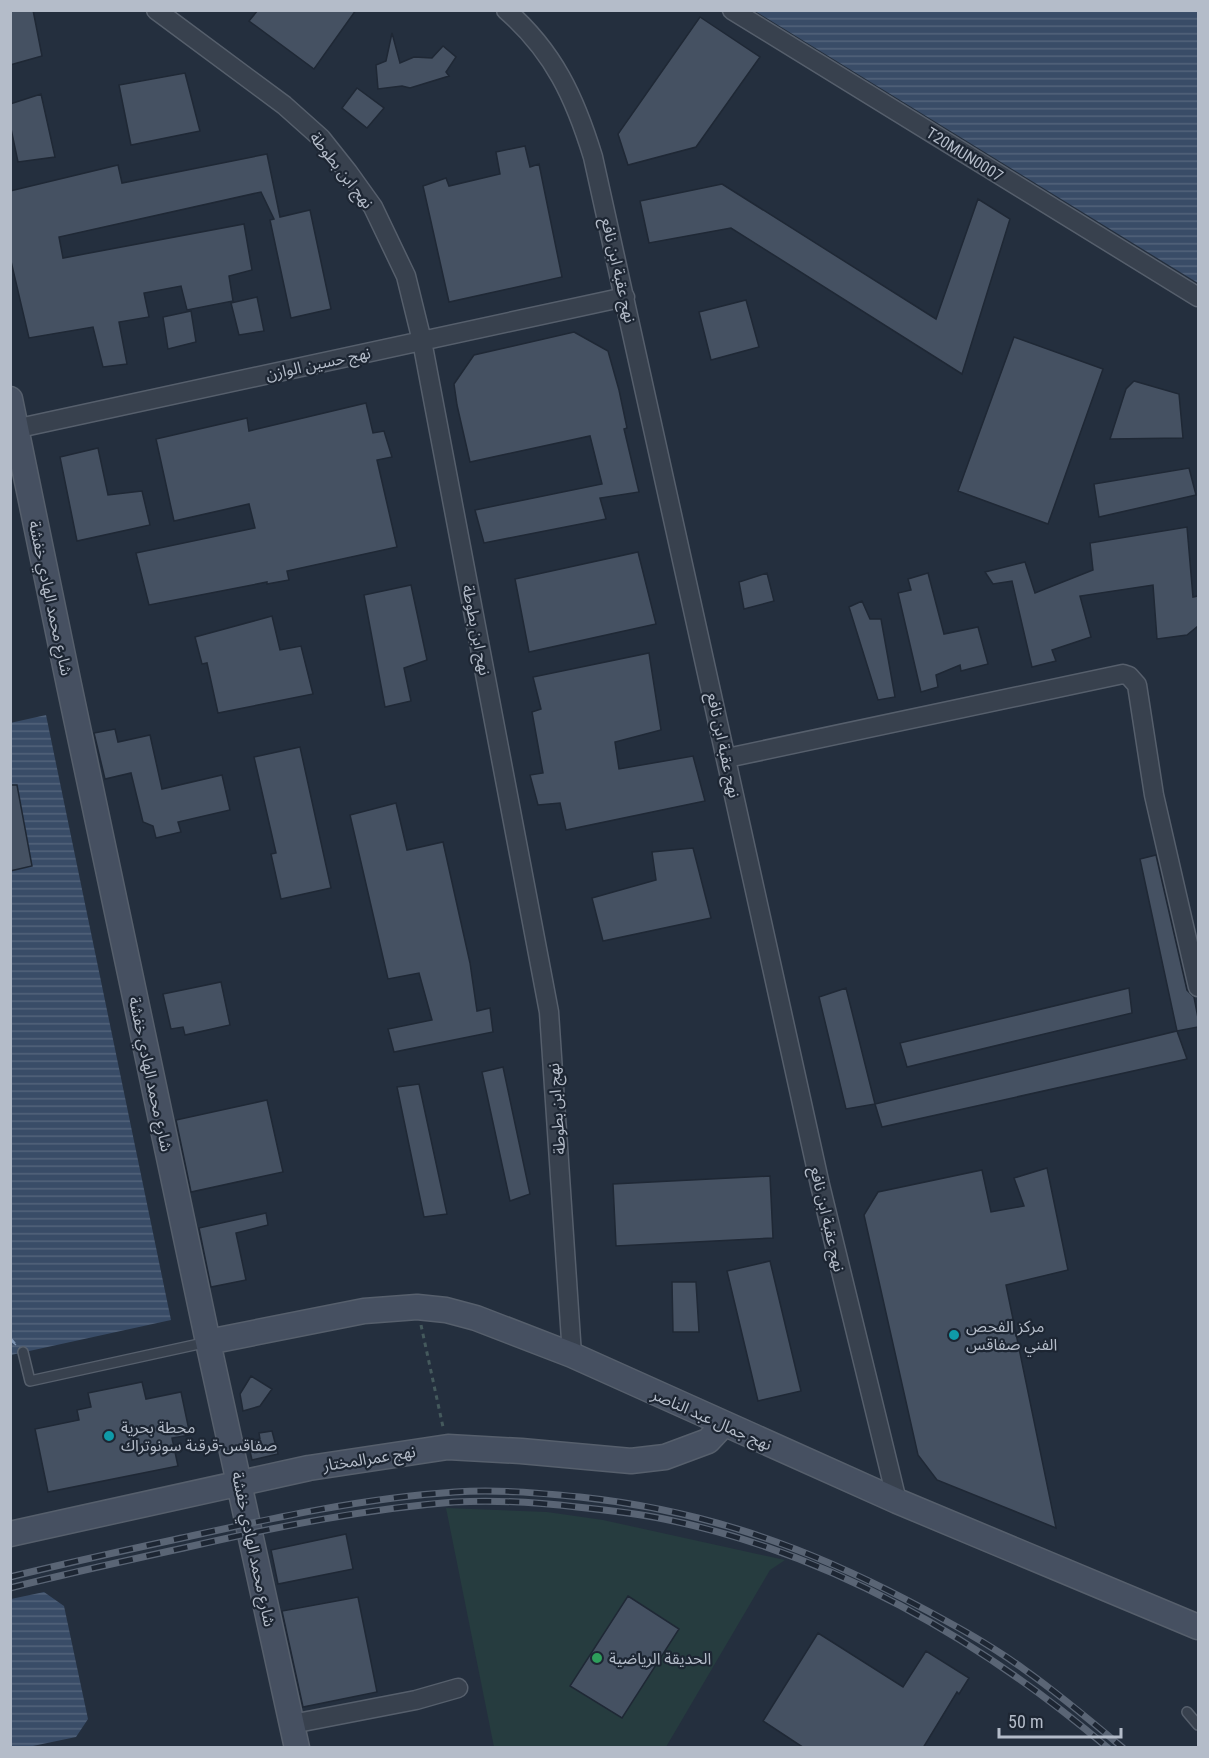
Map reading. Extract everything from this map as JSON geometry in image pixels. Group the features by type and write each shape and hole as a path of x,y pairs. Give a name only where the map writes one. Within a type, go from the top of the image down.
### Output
{"street":[{"name":"نهج ابن بطوطة","path":"156,10 284,105 321,138 373,207 406,276 422,340 549,1012 572,1355"},
{"name":"نهج عقبة ابن نافع","path":"506,10 552,61 583,123 593,157 820,1185 897,1501"},
{"name":"T20MUN0007","path":"732,10 1198,297"},
{"name":"نهج حسين الوازن","path":"13,429 625,297"},
{"name":"شارع محمد الهادي خفشة","path":"10,399 13,429 297,1748"},
{"path":"727,758 1123,674 1129,676 1137,685 1154,795 1198,987"},
{"name":"نهج جمال عبد الناصر","path":"208,1342 364,1311 417,1307 446,1310 476,1318 572,1355 723,1425 897,1501 1198,1627"},
{"name":"نهج عمرالمختار","path":"10,1534 309,1468 448,1447 631,1461 665,1457 708,1441 723,1425"},
{"path":"292,1724 416,1700 458,1688"}],"lane":[{"path":"23,1353 30,1381 208,1342"},
{"path":"1187,1712 1198,1725"}],"path":[{"path":"417,1307 448,1447"}],"green space":[{"name":"الحديقة الرياضية","path":"446,1508 547,1512 603,1520 785,1560 770,1570 666,1747 494,1747"}],"water":[{"path":"755,11 1198,11 1198,283"},
{"path":"46,715 171,1320 11,1355 10,723"},
{"path":"44,1592 64,1606 88,1719 76,1737 28,1747 11,1747 11,1599"}],"building":[{"path":"10,10 33,10 42,56 10,65"},
{"path":"258,10 356,10 314,69 249,21"},
{"path":"700,17 760,57 696,147 628,165 618,134"},
{"path":"392,33 400,63 414,57 432,58 443,46 456,57 446,72 449,76 410,88 402,86 378,89 376,65 386,61"},
{"path":"185,73 200,131 131,145 119,85"},
{"path":"357,88 384,108 367,128 342,108"},
{"path":"41,94 55,157 18,162 10,124 10,104"},
{"path":"525,146 530,167 539,164 562,277 449,302 423,186 446,178 449,186 500,174 496,152"},
{"path":"267,154 280,217 310,210 331,309 291,318 270,220 274,219 261,192 59,237 63,258 244,224 252,270 229,276 233,301 187,310 181,286 144,293 149,317 119,322 127,364 103,367 93,327 29,338 10,257 10,191 118,165 122,183"},
{"path":"722,184 936,319 978,199 1010,219 962,374 731,228 649,243 640,201"},
{"path":"257,297 264,331 239,335 231,303"},
{"path":"746,300 759,347 711,360 699,312"},
{"path":"191,311 196,342 168,349 163,317"},
{"path":"574,332 608,351 619,390 627,428 624,429 639,492 600,498 606,519 484,543 475,510 602,484 590,436 470,462 454,384 474,355"},
{"path":"1014,337 1103,369 1048,524 958,491"},
{"path":"1134,381 1179,394 1183,438 1110,439 1126,389"},
{"path":"366,403 373,433 384,431 392,457 377,460 397,547 287,571 289,580 267,584 267,582 149,605 136,553 255,528 249,504 174,521 156,439 247,418 249,431"},
{"path":"98,448 108,495 142,491 150,525 77,541 60,457"},
{"path":"1189,468 1196,495 1099,517 1094,484"},
{"path":"1187,527 1193,597 1198,596 1198,626 1187,635 1157,639 1153,585 1080,596 1091,637 1052,650 1056,661 1032,667 1012,581 993,584 985,572 1025,562 1035,593 1093,570 1090,543"},
{"path":"638,552 656,624 529,652 515,579"},
{"path":"767,573 774,601 744,609 739,582"},
{"path":"928,573 944,634 978,627 988,664 961,671 960,665 936,675 938,687 921,692 898,593 911,590 908,579"},
{"path":"411,585 427,660 404,668 411,701 385,707 364,595"},
{"path":"862,601 870,619 881,619 895,697 878,700 849,607"},
{"path":"272,616 280,650 301,646 313,694 218,713 207,663 202,664 195,637"},
{"path":"649,653 661,730 615,742 619,769 693,756 705,801 566,830 560,803 538,805 530,775 543,773 532,712 541,709 533,677"},
{"path":"115,729 118,742 150,735 162,789 222,775 230,810 178,822 181,832 156,838 153,826 143,822 131,773 105,779 94,733"},
{"path":"300,747 331,888 281,899 271,854 276,853 254,757"},
{"path":"10,785 17,785 32,866 10,871"},
{"path":"396,803 407,850 443,842 470,963 477,1011 490,1008 493,1032 394,1052 388,1029 432,1020 419,973 388,979 350,815"},
{"path":"693,848 711,918 603,941 592,898 656,880 652,852"},
{"path":"1156,855 1187,990 1194,997 1198,1018 1198,1027 1177,1031 1140,859"},
{"path":"221,982 230,1025 185,1035 183,1027 171,1029 163,994"},
{"path":"846,988 875,1104 846,1109 819,997"},
{"path":"1129,988 1132,1013 907,1067 900,1043"},
{"path":"1177,1031 1187,1059 882,1127 875,1104"},
{"path":"503,1067 530,1194 510,1201 482,1072"},
{"path":"419,1084 447,1214 424,1217 397,1087"},
{"path":"267,1100 283,1172 191,1192 176,1120"},
{"name":"مركز الفحص الفني صفاقس","path":"1047,1168 1068,1270 1006,1285 1056,1528 937,1480 918,1455 864,1215 878,1192 982,1170 991,1212 1024,1206 1014,1178"},
{"path":"770,1176 773,1238 616,1246 613,1184"},
{"path":"266,1213 268,1225 236,1233 246,1280 211,1287 199,1228"},
{"path":"770,1261 801,1391 758,1401 727,1271"},
{"path":"672,1282 696,1282 699,1332 673,1332"},
{"path":"251,1376 272,1389 260,1406 243,1411 240,1394"},
{"name":"محطة بحرية صفاقس-قرقنة سونوتراك","path":"142,1382 146,1399 181,1392 190,1435 172,1438 178,1466 48,1492 35,1429 79,1420 77,1410 91,1407 88,1393"},
{"path":"272,1431 278,1454 252,1460 248,1442 260,1439 259,1433"},
{"path":"346,1534 353,1569 278,1584 271,1550"},
{"path":"628,1596 679,1629 622,1718 570,1686"},
{"path":"358,1597 377,1692 303,1707 282,1611"},
{"path":"818,1633 903,1687 926,1651 969,1678 959,1694 957,1692 923,1748 804,1748 763,1721"}],"ferry route":[{"path":"10,1337 20,1349"},
{"path":"10,1340 16,1345"}],"railway":[{"path":"10,1577 256,1522 322,1509 421,1495 502,1491 624,1503 667,1511 748,1532 788,1546 867,1580 937,1616 997,1651 1050,1689 1123,1748"},
{"path":"10,1588 287,1526 420,1505 469,1501 515,1502 631,1513 725,1534 785,1554 843,1577 900,1605 1008,1671 1108,1748"}],"place":[{"name":"مركز الفحص الفني صفاقس","path":"954,1335"},
{"name":"محطة بحرية صفاقس-قرقنة سونوتراك","path":"109,1436"},
{"name":"الحديقة الرياضية","path":"597,1658"}]}
